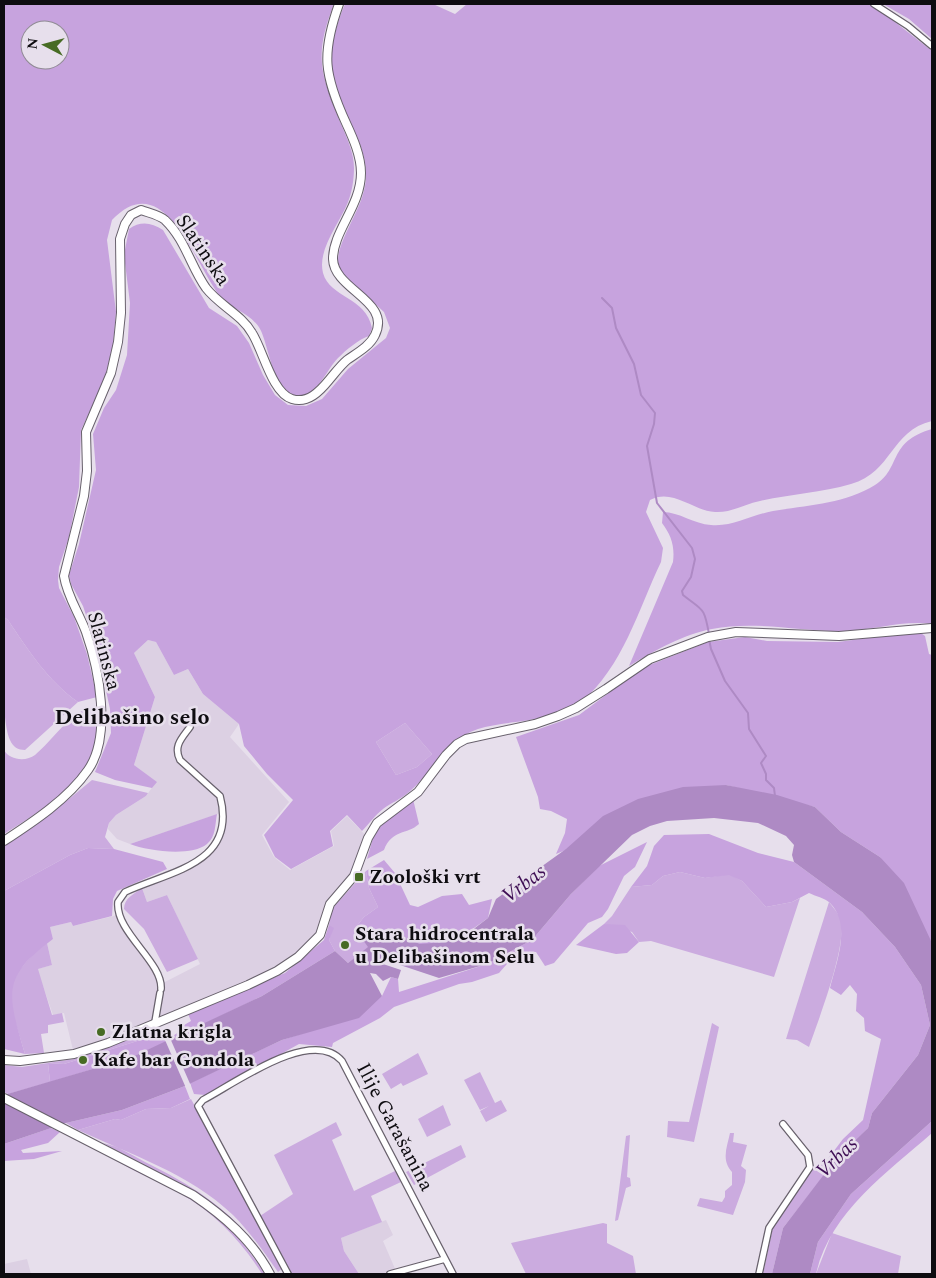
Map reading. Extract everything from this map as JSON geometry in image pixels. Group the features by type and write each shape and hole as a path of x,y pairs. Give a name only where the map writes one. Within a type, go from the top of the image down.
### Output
{"street":[{"name":"Slatinska","path":"4,841 37,818 72,788 90,769 97,751 102,718 94,667 86,633 65,586 64,576 84,496 87,471 86,432 114,360 121,313 120,238 125,224 131,215 141,210 165,219 177,234 206,288 252,331 277,386 284,395 291,399 308,399 316,394 346,361 361,351 375,337 378,326 373,308 347,285 338,275 334,266 334,249 358,197 361,172 354,142 333,96 328,78 328,43 339,4"},
{"path":"874,4 908,26 932,46"},
{"path":"4,1060 20,1061 74,1054 108,1043 277,971 312,945 320,934 330,904 354,876 372,830 384,816 418,792 457,744 474,736 535,724 558,716 576,708 606,690 650,659 711,637 736,632 840,636 932,628"},
{"path":"155,1022 161,984 152,965 118,914 118,902 120,896 131,890 199,862 209,853 219,838 222,804 220,796 180,760 177,753 179,741 190,727"},
{"name":"Ilije Garašanina","path":"288,1274 198,1108 203,1100 278,1059 304,1051 320,1050 333,1053 342,1061 453,1274"},
{"path":"4,1098 160,1176 216,1211 247,1240 270,1274"},
{"path":"759,1274 769,1228 810,1166 808,1155 783,1124"},
{"path":"390,1274 445,1259"}],"shaded area":[{"path":"4,4 334,4 323,38 322,65 324,78 348,140 354,162 354,172 349,198 330,236 323,255 322,264 323,273 333,288 363,310 372,328 369,336 357,342 341,355 311,392 299,397 291,395 278,381 260,329 251,319 219,295 176,225 162,211 147,204 131,206 112,220 107,240 116,312 113,344 105,379 81,430 79,487 69,537 59,567 58,580 59,588 74,617 87,654 97,697 78,702 67,694 39,664 4,617"},
{"path":"345,4 433,4 455,14 467,4 872,4 932,51 932,421 918,426 908,433 875,470 865,478 851,484 760,501 721,512 707,511 675,498 658,497 650,500 646,512 663,548 661,562 619,655 596,688 571,709 546,717 490,726 467,734 448,748 418,784 403,797 380,811 362,831 347,815 330,831 333,846 291,869 275,857 264,835 293,800 267,774 244,746 239,724 203,694 188,669 174,675 156,642 148,640 134,653 155,697 134,765 157,782 152,788 115,780 95,772 111,733 110,709 96,645 83,606 71,584 69,575 79,544 96,470 93,434 104,408 116,390 127,355 130,303 124,255 129,229 137,225 146,224 154,225 163,230 209,308 237,326 249,343 263,375 275,395 288,405 306,406 322,399 348,369 386,338 390,328 384,312 339,271 340,249 361,200 366,174 360,143 333,85 332,49 337,26","holes":["405,723 432,754 417,767 396,775 376,742"]},
{"path":"883,4 932,4 932,39 909,19"},
{"path":"932,429 932,624 910,623 845,631 762,626 712,629 680,639 629,666 673,562 672,541 662,523 663,512 675,514 699,523 719,525 734,523 773,511 826,503 851,496 875,485 889,471 901,448 908,441 918,434"},
{"path":"4,617 48,675 78,702 25,750 18,749 13,745 7,729 3,681"},
{"path":"918,631 925,636 929,654 932,655 932,943 880,857 841,832 815,807 726,785 556,854 565,833 567,819 551,811 540,809 538,797 516,737 579,715 642,668 708,642 745,637 767,641 838,642"},
{"path":"148,640 156,642 174,675 188,669 203,694 239,724 230,737 289,802 262,835 274,857 290,870 334,846 331,831 347,816 368,838 359,867 333,896 320,935 277,971 74,1054 64,1013 53,1015 37,969 52,965 47,943 53,939 50,927 71,922 73,926 118,915 161,984 200,964 167,895 147,902 141,885 199,862 218,839 221,813 130,844 117,839 108,829 109,823 116,815 146,796 156,782 134,765 155,697 134,653"},
{"path":"88,708 97,708 99,713 94,748 88,762 69,787 44,808 4,834 4,750 10,756 18,759 27,759 35,755 73,717"},
{"path":"405,723 432,754 417,767 396,775 376,742"},
{"path":"92,780 148,793 116,815 109,823 105,837 114,849 88,848 70,855 4,891 4,845 69,799"},
{"path":"413,799 419,824 410,830 395,835 387,843 384,850 367,859 375,831"},
{"path":"217,814 212,838 200,848 180,852 158,851 130,844"},
{"path":"709,834 758,853 794,862 862,912 895,947 921,985 930,1025 918,1055 872,1113 868,1128 832,1165 827,1160 843,1139 863,1120 881,1039 865,1031 864,1018 856,1011 857,994 850,985 841,995 830,988 840,944 840,922 837,912 828,901 809,893 792,902 766,907 742,881 729,875 705,878 680,872 663,876 652,885 631,887 647,866 654,846 664,835"},
{"path":"647,842 635,867 624,876 608,909 602,917 588,923 554,963 545,966 536,952 527,952 513,957 499,973 472,982 459,984 394,1007 380,1018 333,1043 332,1047 299,1044 212,1092 205,1095 194,1094 190,1083 282,1040 320,1028 382,996 391,977 398,979 399,992 487,964 532,940 571,894 599,866"},
{"path":"88,848 114,849 163,862 167,869 117,891 113,899 112,916 73,926 71,922 50,927 53,939 24,965 16,977 13,989 12,1002 25,1054 4,1049 4,891 70,855"},
{"path":"384,860 395,873 410,905 418,907 442,896 462,894 469,905 492,899 488,918 465,934 438,944 420,944 382,932 360,936 356,927 364,917 378,907 369,888 366,871"},
{"path":"366,871 369,888 378,907 364,917 356,927 360,936 369,947 348,963 335,951 329,940 332,909"},
{"path":"680,872 705,878 729,874 742,881 766,907 792,902 800,898 774,977 651,941 639,942 632,932 604,924 612,916 631,887 652,885 663,876"},
{"path":"142,888 147,902 167,895 198,959 167,972 144,929 124,909 128,899"},
{"path":"829,902 840,918 842,929 840,945 837,963 809,1047 797,1040 786,1039"},
{"path":"604,924 625,925 639,942 627,953 616,954 576,945"},
{"path":"329,925 334,928 329,940 335,951 262,996 171,1040 170,1038 180,1031 179,1028 191,1021 188,1014 285,973 324,940"},
{"path":"47,943 52,965 38,969 52,1015 62,1013 64,1022 48,1025 48,1033 41,1034 44,1053 25,1054 11,1008 11,985 15,975 40,946"},
{"path":"712,1023 719,1027 694,1142 667,1137 668,1121 689,1122"},
{"path":"154,1029 163,1035 150,1037 64,1064 48,1063 74,1059"},
{"path":"163,1035 166,1042 130,1058 50,1082 48,1063 64,1064 150,1037"},
{"path":"418,1053 428,1074 403,1086 401,1083 391,1089 382,1074"},
{"path":"48,1063 50,1082 8,1094 4,1092 4,1065 22,1067"},
{"path":"480,1072 495,1103 501,1100 507,1111 486,1122 480,1111 489,1106 480,1110 464,1080"},
{"path":"185,1086 190,1099 171,1108 146,1109 121,1120 115,1119 78,1130 66,1123 122,1110"},
{"path":"191,1099 283,1268 278,1272 245,1228 216,1200 179,1176 78,1130 115,1119 121,1120 146,1109 171,1108"},
{"path":"443,1105 451,1125 427,1137 418,1119"},
{"path":"932,1121 932,1133 862,1195 847,1213 834,1231 823,1252 816,1274 810,1274 818,1242 851,1194"},
{"path":"336,1122 342,1135 332,1140 354,1191 395,1171 401,1182 371,1196 382,1222 341,1238 344,1251 359,1274 289,1274 290,1270 260,1216 293,1194 274,1155"},
{"path":"51,1128 60,1132 48,1143 21,1150 23,1153 62,1151 34,1159 4,1161 4,1144"},
{"path":"730,1133 734,1133 733,1142 747,1145 741,1166 746,1170 745,1182 733,1215 697,1206 700,1198 722,1202 725,1197 725,1191 732,1185 732,1172 726,1158 726,1148"},
{"path":"630,1135 627,1177 630,1178 631,1186 626,1188 618,1220 615,1221 626,1136"},
{"path":"103,1143 119,1148 165,1172 201,1194 247,1234 273,1269 202,1197"},
{"path":"461,1145 466,1157 414,1185 406,1172"},
{"path":"100,1150 195,1199 231,1228 266,1274 262,1274 237,1240 205,1210 181,1194"},
{"path":"827,1160 832,1165 783,1228 772,1274 763,1274 773,1227 815,1166"},
{"path":"386,1220 393,1235 383,1241 396,1271 385,1274 359,1274 344,1251 341,1238"},
{"path":"603,1223 607,1224 607,1243 633,1256 636,1274 526,1274 511,1243"},
{"path":"832,1233 901,1256 898,1274 816,1274"},
{"path":"27,1259 31,1274 4,1274 4,1264"}],"water":[{"name":"Vrbas","path":"726,785 777,795 815,807 841,832 880,857 904,883 932,943 932,1121 851,1194 818,1242 810,1274 772,1274 783,1228 835,1160 868,1128 872,1113 918,1055 930,1025 921,985 895,947 862,912 794,862 792,855 794,845 786,836 758,823 714,818 667,821 650,826 632,835 571,894 532,940 487,964 439,978 385,960 382,962 383,964 401,970 398,979 391,977 383,981 376,974 370,973 382,996 359,1018 282,1040 185,1086 122,1110 66,1123 4,1144 4,1095 130,1058 262,996 335,951 348,963 368,947 360,936 376,931 400,936 420,944 446,942 471,931 488,918 496,899 566,849 603,816 638,799 683,787"}],"pier":[{"path":"170,1038 191,1086 186,1088 165,1040"}],"waterway":[{"path":"602,298 612,308 616,328 634,364 641,395 655,413 654,424 647,446 657,503 692,548 695,559 691,577 682,591 683,595 702,610 706,618 709,634"},
{"path":"709,639 711,649 725,681 748,713 749,729 766,756 761,763 766,774 766,780 774,788 775,796"}],"place":[{"name":"Zoološki vrt","path":"359,877"},
{"name":"Stara hidrocentrala u Delibašinom Selu","path":"345,945"},
{"name":"Zlatna krigla","path":"101,1032"},
{"name":"Kafe bar Gondola","path":"83,1060"}],"district":[{"name":"Delibašino selo","path":"132,717"}]}
